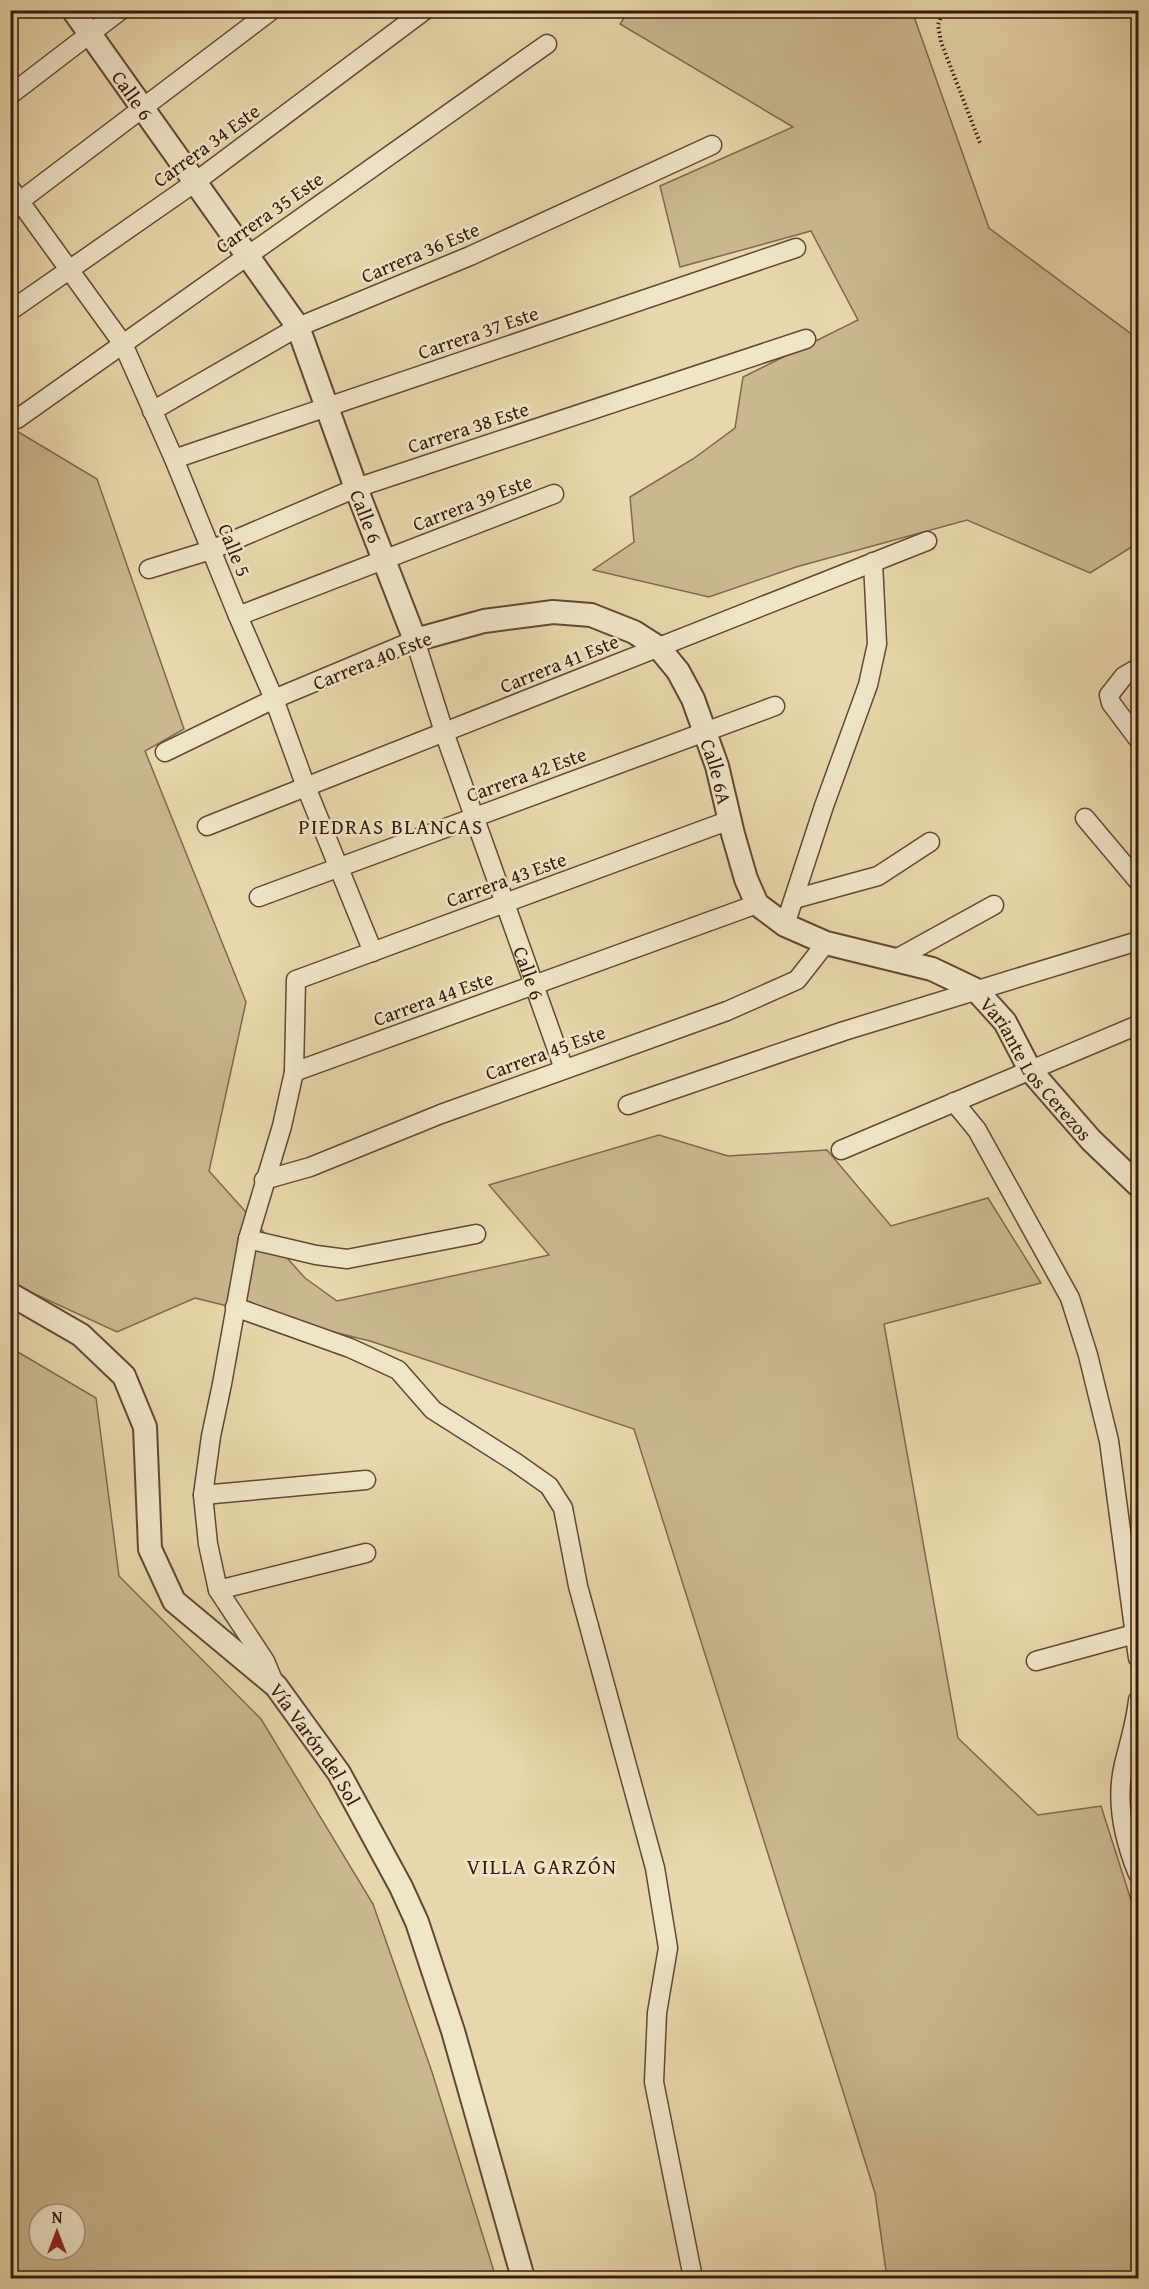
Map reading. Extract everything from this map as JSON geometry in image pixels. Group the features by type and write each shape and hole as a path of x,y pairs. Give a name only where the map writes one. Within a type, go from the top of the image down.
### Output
{"street":[{"name":"Calle 6","path":"73,10 298,327 356,488 415,640 444,732 564,1070"},
{"path":"10,95 121,10"},
{"path":"14,199 272,10"},
{"name":"Carrera 34 Este","path":"10,311 194,183 425,10"},
{"name":"Carrera 35 Este","path":"17,418 547,44"},
{"name":"Carrera 36 Este","path":"152,411 298,327 470,256 711,145"},
{"name":"Calle 5","path":"14,199 70,270 123,344 174,459 274,699 306,787 373,952"},
{"name":"Carrera 37 Este","path":"174,459 796,248"},
{"name":"Carrera 38 Este","path":"149,569 211,550 356,488 806,339"},
{"name":"Carrera 39 Este","path":"238,616 554,494"},
{"name":"Carrera 41 Este","path":"207,826 927,541"},
{"path":"785,925 824,806 868,685 877,644 873,562"},
{"name":"Carrera 40 Este","path":"165,752 274,699 415,640 484,621 553,612 591,615 634,632 659,648"},
{"name":"Calle 6A","path":"659,648 678,671 693,699 717,766 746,879 757,904"},
{"path":"1138,668 1124,676 1109,695 1111,703 1138,739"},
{"name":"Carrera 42 Este","path":"259,897 775,706"},
{"path":"1085,818 1138,881"},
{"name":"Carrera 43 Este","path":"294,1072 296,981 730,820"},
{"path":"794,898 878,876 930,842"},
{"name":"Variante Los Cerezos","path":"757,904 785,925 826,943 932,969 976,990 1005,1022 1030,1070 1091,1140 1138,1185"},
{"name":"Carrera 44 Este","path":"294,1072 757,904"},
{"path":"896,959 994,905"},
{"path":"628,1105 844,1030 1138,941"},
{"name":"Carrera 45 Este","path":"264,1180 310,1167 441,1114 727,1011 797,980 826,943"},
{"path":"842,1149 1138,1025"},
{"path":"276,1686 265,1661 218,1590 208,1544 203,1495 211,1436 248,1239 282,1126 294,1072"},
{"path":"954,1102 977,1130 1070,1298 1088,1355 1109,1441 1137,1633 1138,1658"},
{"path":"248,1239 316,1255 347,1259 476,1234"},
{"name":"Vía Varón del Sol","path":"10,1294 81,1335 124,1376 145,1427 150,1549 174,1601 276,1686 339,1773 401,1887 417,1922 453,2031 523,2278"},
{"path":"235,1307 350,1348 398,1370 433,1410 549,1486 563,1508 578,1586 655,1868 668,1948 657,2013 654,2082 693,2278"},
{"path":"203,1495 366,1480"},
{"path":"218,1590 366,1553"},
{"path":"1036,1661 1137,1633"},
{"path":"1138,1700 1137,1717 1123,1767 1138,1874"}],"path":[{"path":"943,10 938,25 941,42 980,143"}],"shaded area":[{"path":"629,10 912,11 989,228 1138,339 1138,543 1090,573 967,520 796,567 709,597 593,570 634,542 630,497 693,459 735,428 743,377 858,320 811,231 680,267 660,186 793,127 620,24"},
{"path":"10,427 97,479 184,729 145,751 246,1002 209,1171 305,1278 337,1301 549,1255 489,1185 659,1135 728,1156 827,1150 891,1226 988,1198 1041,1283 884,1324 958,1738 1038,1815 1101,1806 1138,1922 1138,2278 887,2278 875,2193 634,1429 370,1341 195,1298 117,1332 11,1283"},
{"path":"11,1348 96,1398 119,1576 261,1719 373,1904 432,2072 496,2278 11,2278"}],"district":[{"name":"PIEDRAS BLANCAS","path":"391,826"},
{"name":"VILLA GARZÓN","path":"542,1866"}]}
